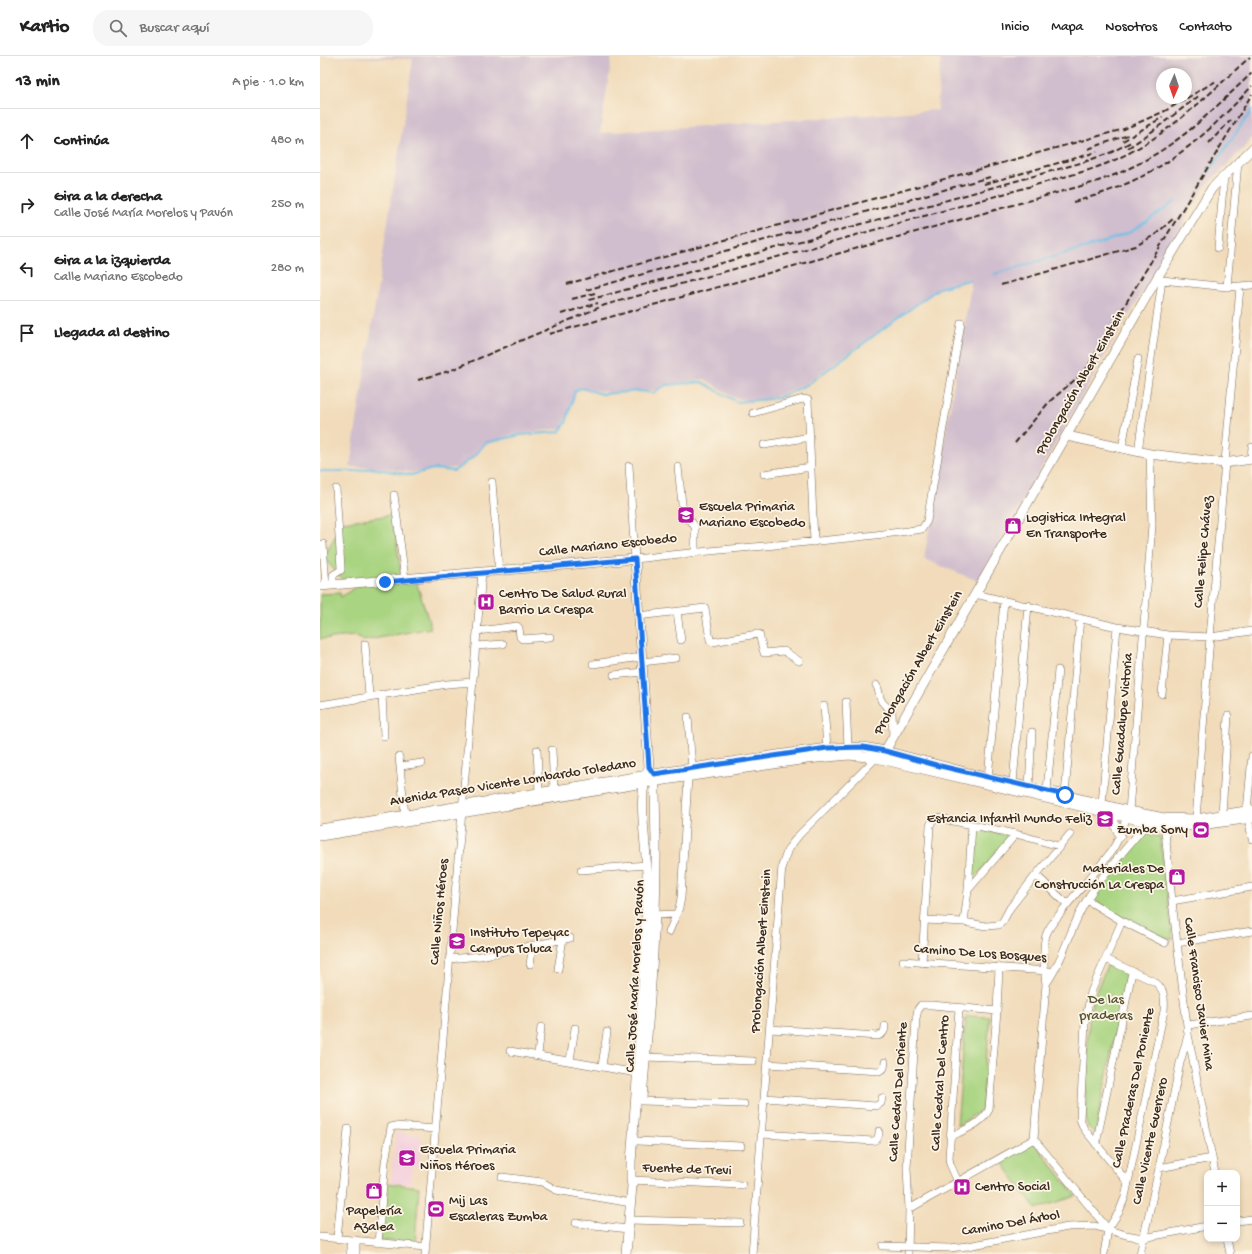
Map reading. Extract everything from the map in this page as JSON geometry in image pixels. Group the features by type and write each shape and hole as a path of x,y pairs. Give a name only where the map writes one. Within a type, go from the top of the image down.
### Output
{"main road":[{"name":"Prolongación Albert Einstein","path":"876,758 885,751 1212,188 1252,148"},
{"path":"1067,436 1150,454 1224,463 1251,459"},
{"name":"Calle Mariano Escobedo","path":"326,586 635,559"},
{"name":"Calle José María Morelos y Pavón","path":"632,1183 631,1162 637,1073 651,896 656,870 635,559"},
{"name":"Avenida Paseo Vicente Lombardo Toledano","path":"690,772 827,748 863,747 885,751 988,778 1065,795 1128,814 1164,822 1192,826 1250,814"},
{"name":"Avenida Paseo Vicente Lombardo Toledano","path":"320,829 405,815 462,810 539,792 649,776 838,755 860,755 876,758 1103,807"},
{"name":"Calle José María Morelos y Pavón","path":"626,1254 649,1021 654,915 647,865 643,803 649,776"},
{"name":"Avenida Paseo Vicente Lombardo Toledano","path":"320,836 649,776"},
{"path":"1103,807 1114,822 1120,835"},
{"name":"Avenida Paseo Vicente Lombardo Toledano","path":"1164,822 1222,815 1250,814"}],"street":[{"path":"1227,287 1238,162"},
{"path":"1218,248 1224,175"},
{"path":"1138,452 1159,279 1227,287 1252,285"},
{"name":"Calle Felipe Chávez","path":"1196,819 1224,463 1240,287"},
{"name":"Calle Mariano Escobedo","path":"635,559 695,552 814,542 922,529 927,521 961,323"},
{"path":"1122,448 1138,359"},
{"path":"754,413 803,399 808,400 814,542"},
{"path":"764,445 810,438"},
{"path":"1251,459 1252,447"},
{"name":"Calle Guadalupe Victoria","path":"1034,1139 1046,984 1044,971 1046,936 1049,929 1067,904 1112,850 1120,835 1128,814 1152,525 1150,454"},
{"name":"Calle José María Morelos y Pavón","path":"629,466 635,559"},
{"path":"678,467 682,513 685,518 694,524 695,552"},
{"path":"764,474 811,467"},
{"path":"492,482 499,570"},
{"path":"326,586 333,575 341,569 336,489"},
{"path":"394,495 405,579"},
{"path":"323,544 326,586"},
{"name":"Calle Niños Héroes","path":"425,1251 482,572"},
{"path":"975,594 1144,632 1210,637 1252,631"},
{"path":"988,778 1004,601"},
{"path":"1013,783 1028,606"},
{"path":"638,616 705,608 710,640 713,642 759,634 764,653 786,652 799,661"},
{"path":"677,612 681,640"},
{"path":"1065,795 1080,618"},
{"path":"478,631 517,626 522,639 550,637"},
{"path":"1103,807 1117,627"},
{"path":"1162,694 1168,635"},
{"path":"364,644 369,696"},
{"path":"476,646 503,644"},
{"path":"593,664 676,658"},
{"path":"1047,791 1058,670"},
{"path":"614,676 642,672"},
{"path":"320,705 447,684 473,682"},
{"path":"876,685 879,689 881,700 892,712 893,737"},
{"path":"382,694 384,736"},
{"path":"846,702 848,747"},
{"path":"824,706 827,748"},
{"path":"1222,815 1228,716"},
{"path":"669,932 681,898 690,772 688,717"},
{"path":"1029,787 1032,732"},
{"path":"537,750 539,792"},
{"path":"552,750 554,790"},
{"path":"1252,756 1250,814 1252,839"},
{"path":"399,757 405,815"},
{"name":"Prolongación Albert Einstein","path":"752,1254 782,866 788,849 799,835 876,758"},
{"path":"400,766 422,763"},
{"path":"922,963 930,826 935,818 1016,834 1059,846"},
{"path":"1046,984 1055,972 1076,920 1087,900 1150,819"},
{"name":"Calle Francisco Javier Mina","path":"1164,822 1188,1034 1214,1170"},
{"path":"964,922 968,890 972,825"},
{"path":"968,890 1016,834"},
{"path":"925,920 964,922 992,926 999,925 1010,908 1070,834"},
{"path":"581,870 647,865"},
{"path":"1036,875 1067,904"},
{"path":"1090,878 1098,885"},
{"path":"1172,901 1252,887"},
{"path":"1087,900 1122,921 1165,943"},
{"path":"654,915 676,914"},
{"path":"1122,921 1091,992 1085,1023 1080,1119 1084,1129 1128,1183"},
{"path":"1177,944 1252,931"},
{"path":"449,960 480,956 566,939 558,969"},
{"path":"530,964 533,945"},
{"name":"Calle Praderas Del Poniente","path":"1106,959 1155,982 1164,992 1165,1001 1125,1197 1119,1212 1108,1229"},
{"name":"Camino De Los Bosques","path":"903,961 1055,972"},
{"path":"950,1137 982,1120 987,1115 989,1109 999,968"},
{"path":"1096,1144 1132,972"},
{"name":"Calle Cedral Del Oriente","path":"909,1210 907,1168 917,1013 921,1005 997,1012"},
{"name":"Calle Cedral Del Centro","path":"958,1182 950,1164 950,1137 959,1008"},
{"path":"1188,1025 1252,1016"},
{"path":"770,1029 878,1036 883,1034 885,1031 885,1026"},
{"path":"538,1055 542,1027"},
{"path":"570,1060 575,1028"},
{"path":"602,1066 607,1032"},
{"name":"Calle Vicente Guerrero","path":"1140,1254 1160,1168 1180,1063 1188,1034"},
{"path":"510,1051 570,1060 637,1073"},
{"path":"645,1057 752,1061"},
{"path":"767,1064 879,1071 884,1068 885,1062"},
{"path":"764,1098 876,1106 881,1103 882,1098"},
{"path":"642,1101 744,1104"},
{"path":"378,1243 385,1162 391,1127 436,1129"},
{"path":"337,1238 348,1129"},
{"path":"762,1134 873,1141 877,1140 879,1137 879,1132"},
{"path":"908,1250 909,1210 1034,1139 1108,1229 1104,1254"},
{"path":"638,1141 741,1146"},
{"path":"1160,1168 1212,1158"},
{"path":"502,1177 542,1182 556,1190 631,1203"},
{"name":"Fuente de Trevi","path":"632,1183 742,1184"},
{"path":"1240,1221 1252,1219"},
{"path":"576,1222 629,1224 740,1223"},
{"name":"Camino Del Árbol","path":"883,1246 908,1250 949,1248 968,1246 1068,1227 1095,1226 1143,1238"},
{"path":"1143,1238 1204,1227"},
{"path":"320,1237 378,1243 425,1251"},
{"path":"350,1254 353,1240"},
{"path":"353,1240 356,1254"},
{"path":"1228,1242 1230,1254"}],"shaded area":[{"path":"320,56 612,56 600,133 937,110 941,56 1252,56 1252,137 1247,145 1204,188 1102,360 978,581 924,559 971,286 968,279 937,289 806,383 774,397 746,400 733,397 705,379 663,385 658,390 610,392 578,388 562,428 510,435 485,445 463,467 411,472 377,467 350,467 413,59"},
{"name":"Escuela Primaria Niños Héroes","path":"396,1133 422,1136 419,1167 413,1167 410,1184 391,1182"}],"green space":[{"path":"393,515 401,575 404,578 346,584 324,558 342,522"},
{"path":"416,581 431,628 363,641 355,636 320,639 320,594 340,593 341,597 360,584"},
{"path":"974,828 1012,836 971,882"},
{"path":"1145,833 1160,837 1173,939 1163,937 1142,928 1092,899"},
{"name":"De las praderas","path":"1108,964 1127,974 1095,1134 1088,1127 1086,1121 1085,1083 1089,1022 1093,998"},
{"path":"966,1016 990,1017 982,1110 957,1126"},
{"path":"1032,1140 1076,1196 1036,1209 1001,1161"},
{"path":"386,1183 419,1187 415,1243 380,1240"}],"waterway":[{"path":"1208,173 1252,110"},
{"path":"995,274 1104,242 1131,232 1175,202"},
{"path":"320,471 357,471 372,468 411,475 433,469 454,471 476,455 485,443 520,435 559,432 566,423 575,391 581,388 602,394 640,391 653,393 666,385 702,382 737,402 778,398 808,384 939,288 969,280"}],"railway":[{"path":"418,380 449,371 605,305 1082,172 1108,163 1131,152 1173,125 1250,57"},
{"path":"549,334 1092,183 1123,171 1171,144 1203,119 1252,73"},
{"path":"567,284 1124,129 1165,111 1216,81"},
{"path":"1073,202 1127,183 1172,159 1212,126 1252,86"},
{"path":"1015,443 1049,402 1085,371 1252,94"},
{"path":"1128,148 1200,95"},
{"path":"1123,141 1163,117"},
{"path":"1209,143 1231,120"},
{"path":"1088,149 1128,135"},
{"path":"589,300 1084,162 1112,152 1131,142"},
{"path":"984,184 1097,152"},
{"path":"586,290 990,177"},
{"path":"1001,285 1136,246 1156,234 1173,219"},
{"path":"572,299 595,293"},
{"path":"561,314 598,303"}],"place":[{"name":"Escuela Primaria Mariano Escobedo","path":"686,515"},
{"name":"Logistica Integral En Transporte","path":"1013,526"},
{"name":"Centro De Salud Rural Barrio La Crespa","path":"486,602"},
{"name":"Estancia Infantil Mundo Feliz","path":"1105,819"},
{"name":"Zumba Sony","path":"1201,830"},
{"name":"Materiales De Construcción La Crespa","path":"1177,877"},
{"name":"Instituto Tepeyac Campus Toluca","path":"457,941"},
{"name":"Escuela Primaria Niños Héroes","path":"407,1158"},
{"name":"Centro Social","path":"962,1187"},
{"name":"Papelería Azalea","path":"374,1191"},
{"name":"Mij Las Escaleras Zumba","path":"436,1209"}],"route":[{"path":"385,582 635,559 649,767 654,774 827,748 863,747 885,751 988,778 1065,795"}]}
